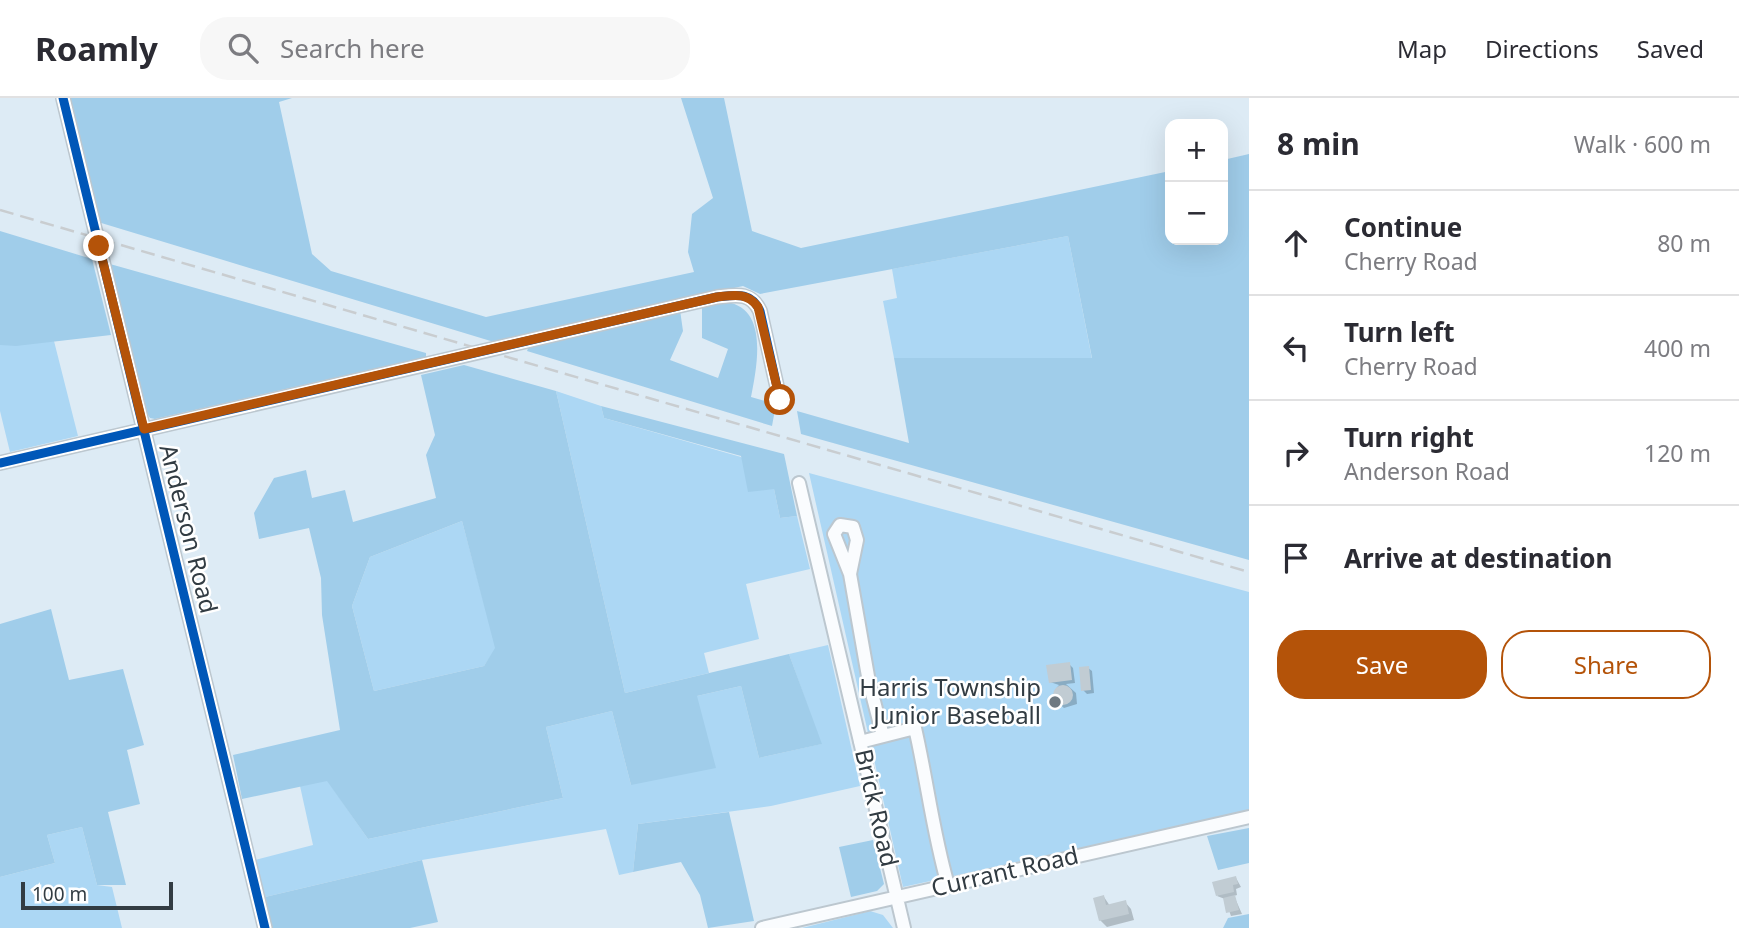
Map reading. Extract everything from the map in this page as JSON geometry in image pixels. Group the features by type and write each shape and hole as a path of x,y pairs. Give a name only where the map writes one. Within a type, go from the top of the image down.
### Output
{"street":[{"name":"Anderson Road","path":"63,98 265,928"},
{"path":"0,463 717,297 741,295 749,297 758,307 780,400"},
{"name":"Brick Road","path":"799,483 904,928"},
{"path":"850,574 869,682 883,736"},
{"path":"860,742 915,728 928,785 937,849 948,886"},
{"name":"Currant Road","path":"762,928 1249,817"}],"shaded area":[{"path":"70,98 292,98 279,102 312,254 331,271 486,317 694,272 688,252 692,214 713,198 681,98 724,98 752,231 801,248 1165,172 1165,245 1228,245 1228,159 1249,154 1249,560 801,434 797,411 909,443 894,358 1092,358 1068,236 760,294 743,286 494,342 98,222"},
{"path":"0,231 92,259 111,335 16,346 0,345"},
{"path":"1068,236 1092,359 894,358 883,301 897,298 892,269"},
{"path":"110,264 426,353 426,357 150,418 144,409"},
{"path":"726,302 740,307 749,315 754,327 757,355 751,397 776,404 772,426 527,351 529,346 680,310 683,331 670,360 718,378 728,349 702,338 702,306"},
{"path":"54,341 78,436 10,452 0,411 0,345"},
{"path":"464,365 556,391 625,693 789,654 822,744 759,758 741,686 697,696 716,768 631,785 612,711 546,727 563,798 368,839 327,781 242,799 233,755 340,730 322,615 321,578 309,528 259,539 254,513 274,478 306,470 312,498 345,490 353,522 436,498 426,455 435,435 421,375","holes":["462,521 495,648 484,666 374,691 352,606 370,557"]},
{"path":"556,391 601,406 604,418 741,457 774,489 780,518 797,516 810,569 746,584 759,639 704,653 709,673 625,693"},
{"path":"601,406 784,454 797,516 780,518 774,489 748,492 741,456 604,418"},
{"name":"Harris Township Junior Baseball","path":"809,473 1249,592 1249,811 903,887"},
{"path":"462,521 496,648 484,666 374,691 352,606 370,557"},
{"path":"51,609 69,680 123,669 144,745 127,750 140,804 108,812 126,885 97,885 82,827 47,835 55,863 0,877 0,624"},
{"path":"828,645 860,786 771,806 638,824 633,872 619,875 606,829 422,860 265,897 255,860 313,845 300,786 327,780 368,839 563,798 546,727 612,711 631,785 697,696 741,686 759,758 821,744 789,654"},
{"path":"729,812 754,921 708,928 700,895 681,862 633,872 638,824"},
{"path":"82,827 97,885 112,887 122,928 0,928 0,877 55,863 47,835"},
{"path":"1249,828 1249,863 1218,870 1207,836"},
{"path":"873,840 884,884 877,891 851,897 839,847"},
{"path":"422,860 438,922 410,928 272,928 265,897"},
{"path":"870,911 883,915 893,928 802,928"},
{"path":"1249,914 1249,928 1223,928 1228,918"}],"building":[{"path":"1070,662 1072,680 1049,683 1046,665"},
{"path":"1089,666 1091,690 1081,691 1079,667"},
{"path":"1059,685 1067,685 1073,695 1067,705 1059,705 1053,699 1053,691"},
{"path":"1236,876 1238,884 1233,885 1234,892 1216,896 1212,882"},
{"path":"1104,895 1106,905 1126,900 1129,914 1099,921 1093,898"},
{"path":"1235,895 1239,910 1226,913 1223,898"}],"railway":[{"path":"0,210 1249,572"}],"cycle path":[{"path":"63,98 265,928"},
{"path":"0,463 717,297 747,297 760,311 780,400"}],"place":[{"name":"Harris Township Junior Baseball","path":"1055,702"}],"route":[{"path":"99,246 144,429 717,297 741,295 749,297 758,307 780,400"}]}
